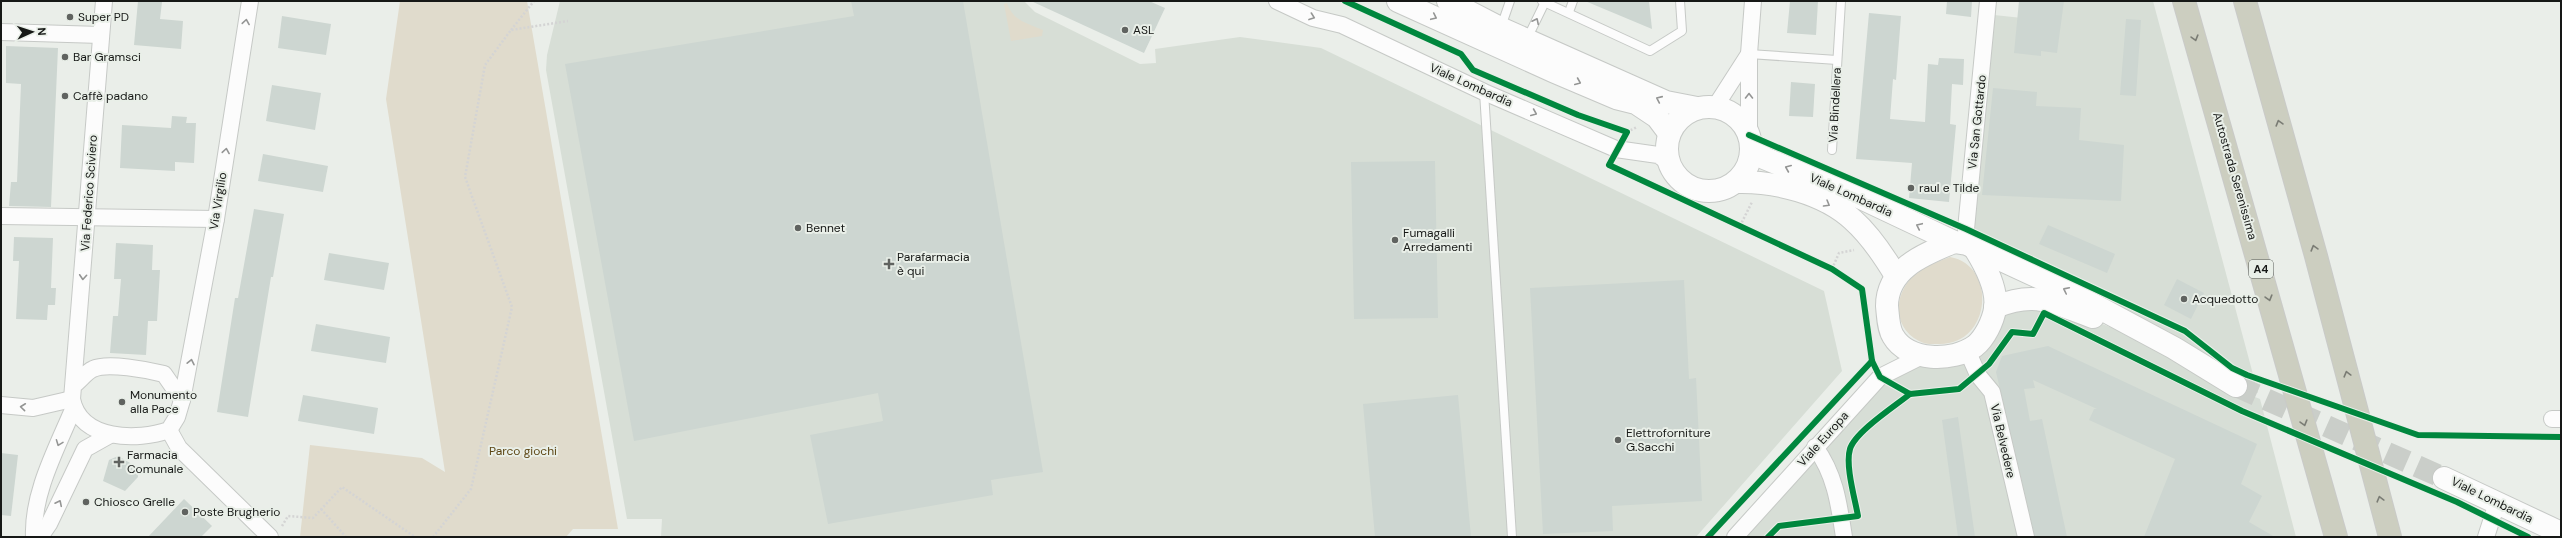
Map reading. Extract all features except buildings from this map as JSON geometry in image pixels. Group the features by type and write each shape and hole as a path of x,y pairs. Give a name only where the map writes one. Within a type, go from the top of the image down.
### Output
{"highway":[{"name":"Autostrada Serenissima","path":"2184,1 2336,537"},
{"path":"2245,1 2314,249 2390,537"}],"main road":[{"path":"1398,1 1616,98 1636,103 1657,117 1669,133"},
{"path":"1448,1 1500,28 1666,102 1706,107 1729,112 1742,122 1750,140 1750,158 1746,171 1737,182 1722,190 1705,192 1689,188 1676,177 1668,162 1666,146 1669,133 1680,117 1706,107"},
{"name":"Viale Lombardia","path":"1750,140 1764,158 1861,198 2066,290 2174,348 2236,386"},
{"name":"Viale Lombardia","path":"1737,182 1769,182 1788,187 1822,201 1852,219 1878,246 1896,276"},
{"path":"1966,245 1984,264 1992,285 1995,308 1991,323 1976,345 1968,350 1947,356 1922,356 1904,347 1893,336 1888,318 1887,298 1896,276 1912,261 1966,245"},
{"name":"Viale Lombardia","path":"1995,308 2015,299 2037,298 2174,348"},
{"name":"Viale Lombardia","path":"2444,478 2561,534"}],"street":[{"name":"Via Federico Sciviero","path":"74,397 104,1"},
{"name":"Via Virgilio","path":"182,400 216,219 250,1"},
{"name":"Viale Lombardia","path":"1277,1 1312,18 1342,26 1484,92 1616,149 1658,155 1668,162"},
{"path":"1750,140 1749,54 1753,1"},
{"name":"Via San Gottardo","path":"1966,245 1966,229 1988,1"},
{"path":"1,32 101,35"},
{"path":"1706,107 1749,54"},
{"path":"1,216 87,219 216,219"},
{"name":"Via Belvedere","path":"1968,350 1978,375 1992,392 2026,537"},
{"name":"Viale Europa","path":"1735,537 1880,377 1922,356"},
{"path":"34,537 33,520 40,492 74,397 93,369 105,367 151,371 164,374 182,400 178,416 169,430 157,434 110,435 89,426 74,397"},
{"path":"1,405 33,408 74,397"},
{"path":"169,430 179,448 242,510 274,534"},
{"path":"40,537 49,524 85,449 110,435"},
{"path":"1816,447 1826,462 1835,483 1844,537"},
{"path":"2486,537 2497,503"}],"lane":[{"path":"1510,1 1500,28 1513,44 1538,54 1556,72"},
{"path":"1569,12 1573,1"},
{"path":"1527,39 1544,2 1569,12 1650,51 1682,31 1680,1"},
{"name":"Via Bindellera","path":"1832,150 1841,1"},
{"name":"Via Bindellera","path":"1749,54 1837,60"},
{"path":"1484,92 1512,537"}],"path":[{"path":"433,537 471,489 512,307 465,177 485,65 534,1"},
{"path":"511,30 568,21"},
{"path":"274,534 288,516 313,518 342,488 415,537"},
{"path":"321,510 346,537"}],"shaded area":[{"name":"Bennet","path":"560,1 1024,1 1035,12 1140,64 1156,63 1155,49 1240,37 1321,48 1824,291 1842,371 1696,537 661,537 662,519 627,519 546,70 547,55"},
{"path":"2043,1 2153,1 2258,393 1971,241 1994,15 2041,20"},
{"path":"2017,301 2097,322 2172,351 2232,388 2260,399 2296,537 1738,537 1881,380 1923,359 1947,359 1993,326"}],"green space":[{"name":"Parco giochi","path":"400,1 527,1 618,529 573,529 566,537 300,537 310,445 422,458 445,472 386,99"},
{"path":"1007,3 1013,14 1021,21 1043,30 1042,36 1011,41 1004,4"},
{"path":"1950,257 1965,263 1976,274 1981,288 1982,304 1978,319 1970,332 1957,341 1940,344 1924,343 1910,334 1903,326 1900,317 1900,297 1904,287 1919,271"}],"tunnel":[{"path":"2236,386 2444,478"}],"cycle path":[{"path":"1345,1 1461,54 1473,70 1578,115 1627,132 1609,165 1832,269 1862,289 1872,361 1880,377 1910,394 1959,389 1989,364 2012,332 2033,334 2044,313 2242,411 2457,502 2528,537"},
{"path":"1749,135 1966,229 2185,331 2232,368 2247,375 2418,435 2561,437"},
{"path":"1708,537 1872,361"},
{"path":"1768,537 1779,526 1858,516 1850,473 1850,449 1853,442 1867,427 1910,394"}],"place":[{"name":"Super PD","path":"70,17"},
{"name":"ASL","path":"1125,30"},
{"name":"Bar Gramsci","path":"65,57"},
{"name":"Caffè padano","path":"65,96"},
{"name":"raul e Tilde","path":"1911,188"},
{"name":"Bennet","path":"798,228"},
{"name":"Fumagalli Arredamenti","path":"1395,240"},
{"name":"Parafarmacia è qui","path":"889,264"},
{"name":"Acquedotto","path":"2184,299"},
{"name":"Monumento alla Pace","path":"122,402"},
{"name":"Elettroforniture G.Sacchi","path":"1618,440"},
{"name":"Farmacia Comunale","path":"119,462"},
{"name":"Chiosco Grelle","path":"86,502"},
{"name":"Poste Brugherio","path":"185,512"}]}
